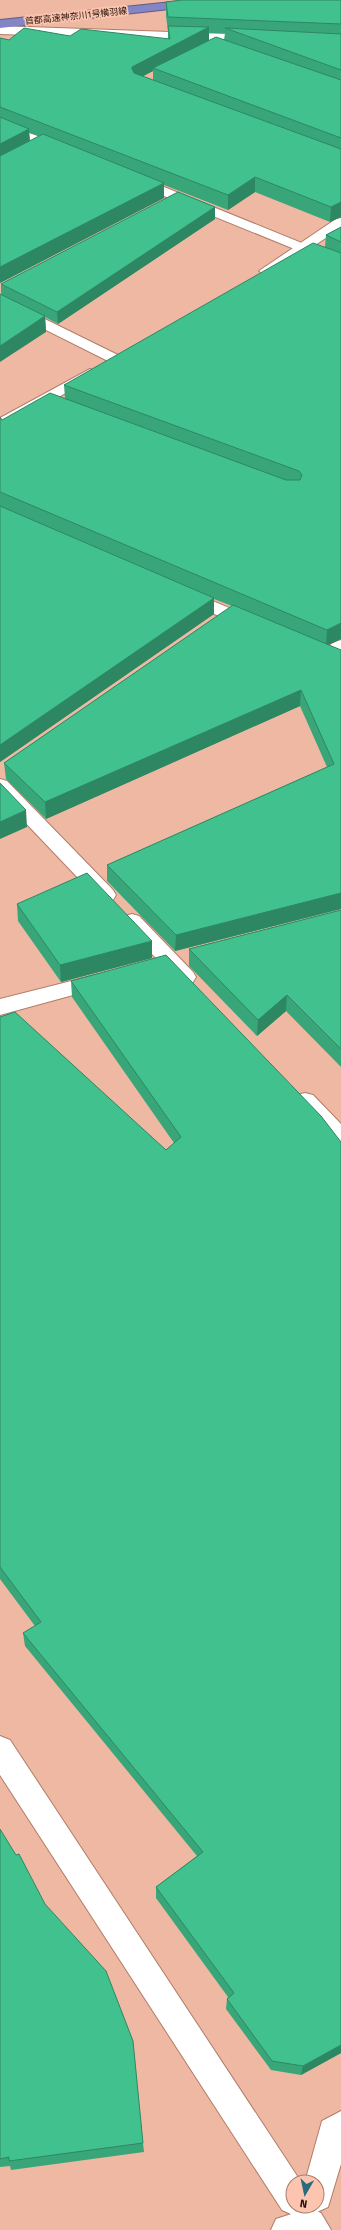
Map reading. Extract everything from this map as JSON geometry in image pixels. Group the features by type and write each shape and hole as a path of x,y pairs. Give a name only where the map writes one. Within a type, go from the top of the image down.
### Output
{"highway":[{"name":"首都高速神奈川1号横羽線","path":"0,24 223,0"}],"street":[{"path":"0,30 213,43 271,40"},
{"path":"213,43 229,50"},
{"path":"0,126 78,157"},
{"path":"30,150 42,143"},
{"path":"128,176 341,264"},
{"path":"160,206 178,196"},
{"path":"254,278 283,261 341,222"},
{"path":"0,301 115,359"},
{"path":"0,424 52,403 128,351"},
{"path":"172,589 223,619 265,629"},
{"path":"2,776 199,990"},
{"path":"149,968 195,956"},
{"path":"0,1007 119,976"},
{"path":"292,1087 341,1138"},
{"path":"0,1750 285,2187"},
{"path":"307,2215 333,2132 341,2127"}],"building":[{"path":"182,0 341,0 341,24 168,17 166,2"},
{"path":"168,26 209,27 132,67 134,73 341,149 341,202 331,207 255,177 228,195 0,107 0,38 9,40 24,28 70,36 81,29 170,39"},
{"path":"225,28 341,34 341,70"},
{"path":"216,37 341,80 341,138 153,68"},
{"path":"0,117 29,129 0,144"},
{"path":"43,134 164,183 0,267 0,156"},
{"path":"178,192 215,207 57,312 1,284"},
{"path":"341,227 341,242 326,235"},
{"path":"313,243 341,253 341,623 327,630 0,492 0,417 2,420 50,393 286,480 300,480 302,475 299,471 64,385"},
{"path":"0,294 45,316 0,346"},
{"path":"0,506 214,598 0,745"},
{"path":"233,605 341,650 341,893 176,935 107,865 334,764 301,690 45,802 4,763"},
{"path":"0,783 26,810 0,822"},
{"path":"87,873 152,941 60,965 17,904"},
{"path":"341,910 341,1049 287,995 258,1020 189,949"},
{"path":"166,955 321,1116 341,1142 341,2045 303,2066 272,2061 227,1999 234,1993 156,1887 203,1852 23,1633 41,1622 0,1567 0,1017 15,1012 166,1150 181,1137 71,981"},
{"path":"0,1829 16,1855 19,1854 45,1904 106,1971 133,2041 143,2143 9,2161 9,2157 0,2159"}]}
